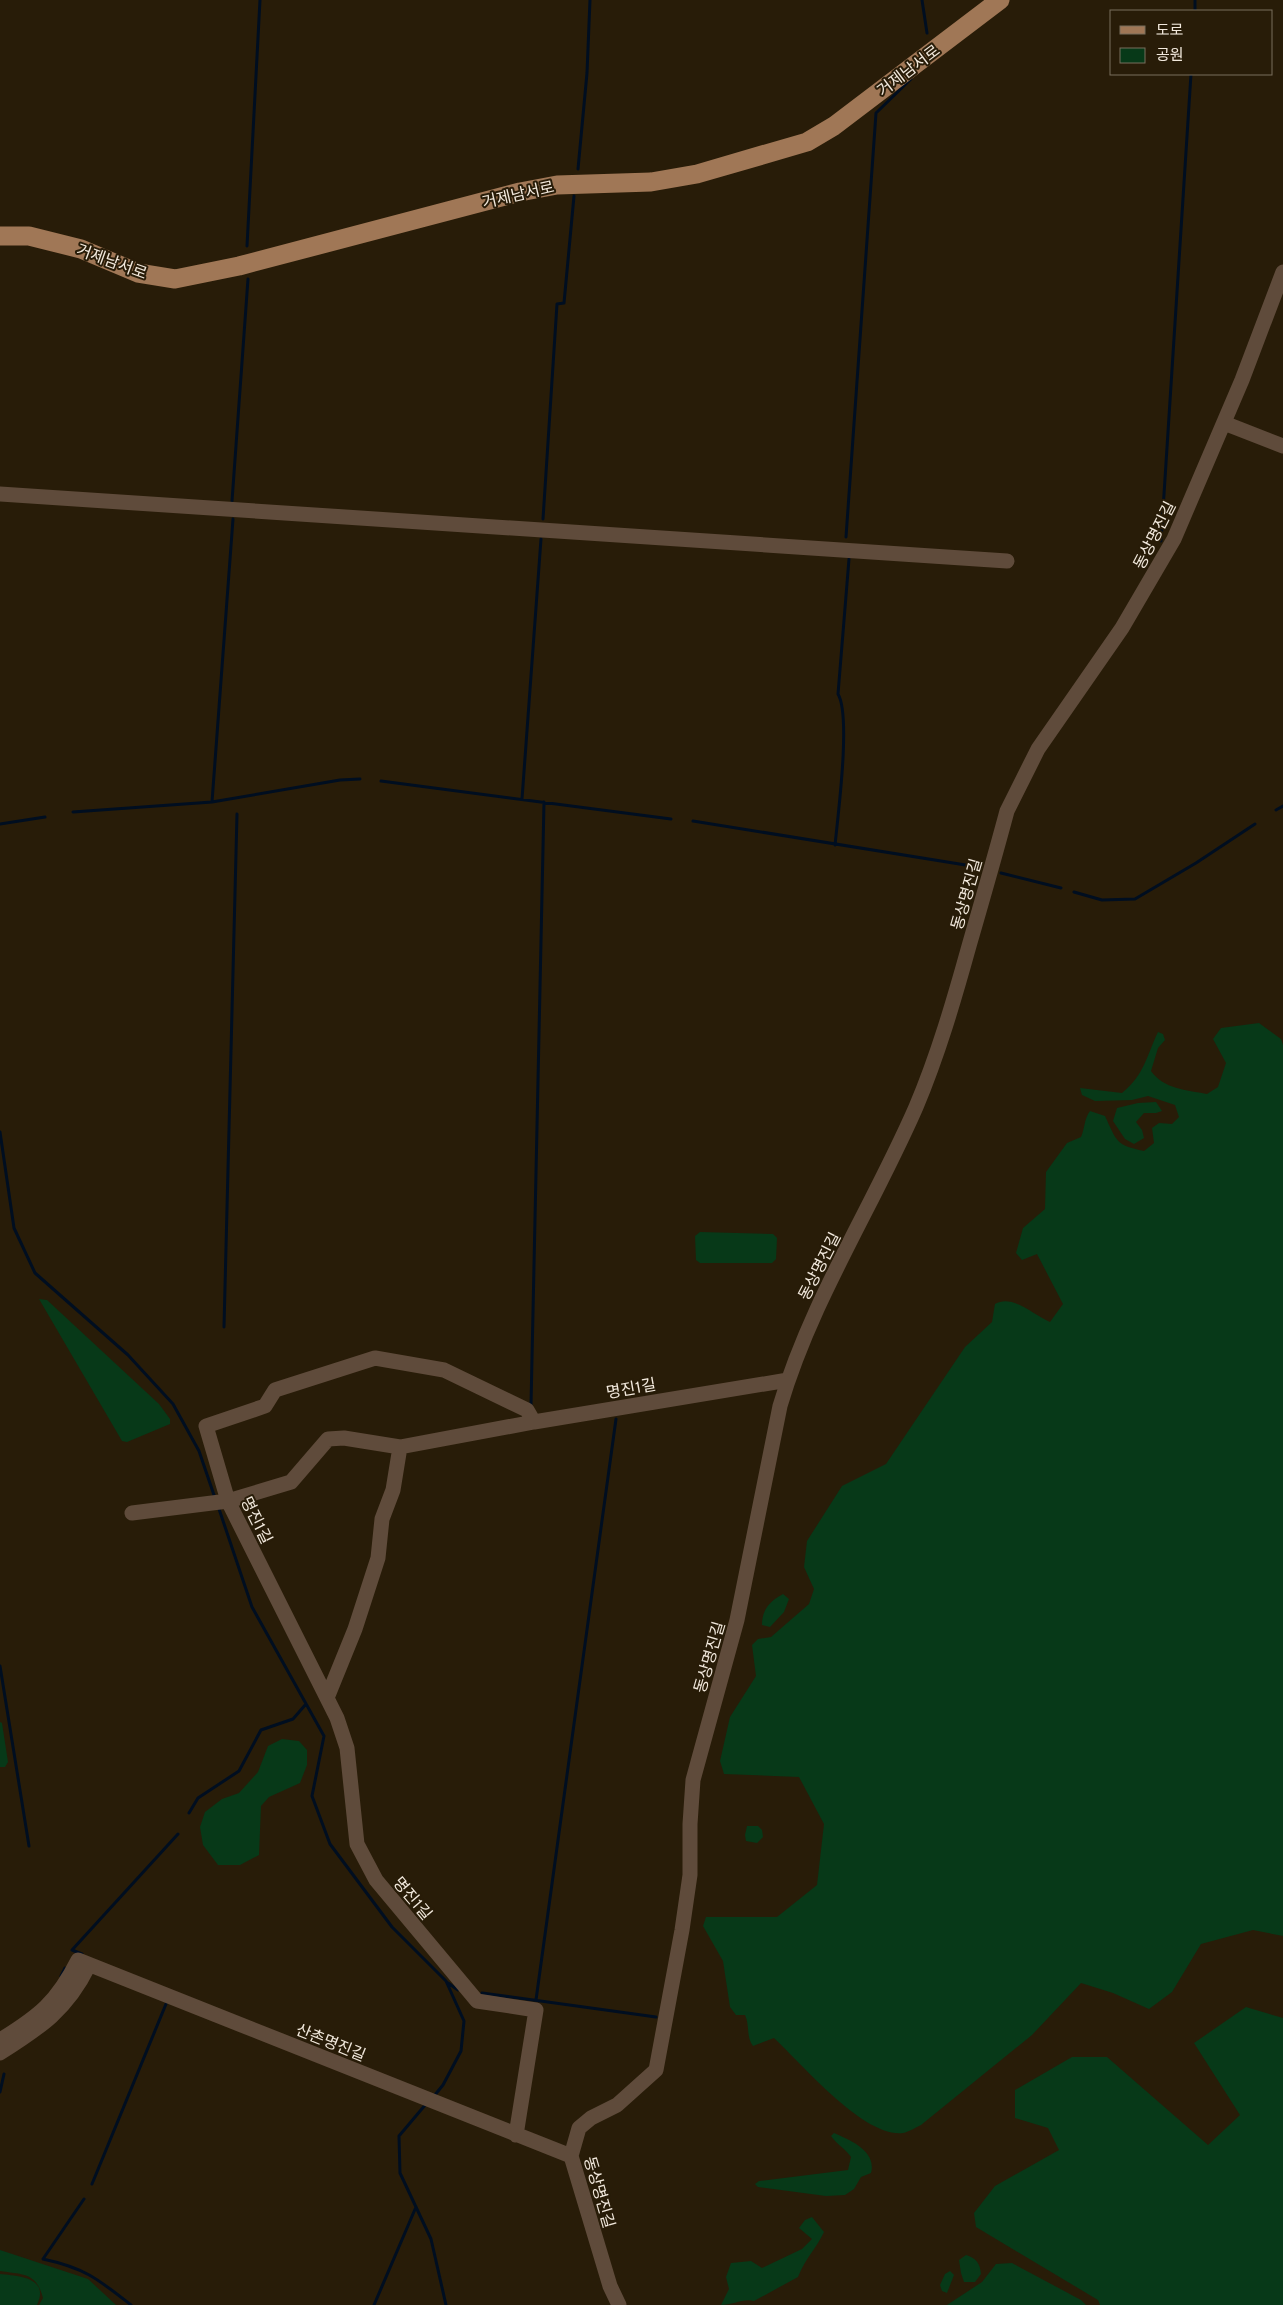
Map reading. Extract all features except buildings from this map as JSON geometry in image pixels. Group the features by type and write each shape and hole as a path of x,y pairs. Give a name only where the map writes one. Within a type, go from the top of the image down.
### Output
{"main road":[{"name":"거제남서로","path":"0,236 29,236 81,249 138,273 175,279 239,266 557,184 651,182 697,174 807,142 834,126 1000,0"}],"street":[{"name":"동상명진길","path":"618,2305 610,2286 571,2156 579,2128 592,2118 617,2105 656,2070 682,1930 690,1875 690,1824 693,1780 737,1620 780,1406 788,1380 806,1330 881,1181 922,1091 942,1037 1007,812 1015,793 1038,749 1122,628 1174,539 1224,423 1283,272"},
{"path":"1224,423 1283,446"},
{"path":"0,494 1007,561"},
{"name":"명진1길","path":"516,2135 536,2010 477,2001 376,1880 357,1844 347,1748 337,1718 228,1501 206,1426 265,1406 275,1390 375,1358 444,1370 527,1410 534,1422 788,1380"},
{"path":"132,1513 228,1501 291,1482 328,1439 344,1438 400,1447 534,1422"},
{"path":"327,1698 355,1629 378,1558 382,1519 393,1490 400,1447"},
{"path":"0,2040 27,2024 48,2006 84,1962"},
{"path":"0,2053 32,2034 63,2006 81,1980 84,1962"},
{"name":"산촌명진길","path":"84,1962 571,2156"}],"green space":[{"path":"1259,1023 1281,1039 1283,1045 1283,1936 1253,1930 1201,1944 1172,1992 1149,2009 1113,1993 1081,1983 1032,2035 921,2125 903,2133 887,2131 870,2124 852,2112 817,2081 774,2038 753,2046 749,2039 745,2015 736,2015 730,2007 723,1961 703,1926 706,1917 777,1917 817,1885 824,1824 799,1777 724,1774 720,1761 730,1717 756,1676 752,1645 758,1639 771,1637 809,1604 814,1589 804,1567 807,1541 842,1486 886,1464 965,1347 992,1322 995,1304 1002,1302 1016,1303 1050,1322 1063,1304 1037,1254 1022,1260 1016,1253 1023,1228 1045,1209 1046,1172 1067,1143 1081,1137 1090,1111 1105,1116 1118,1141 1128,1147 1144,1151 1154,1143 1152,1128 1159,1123 1172,1124 1179,1117 1175,1105 1148,1096 1132,1100 1095,1101 1082,1095 1080,1088 1122,1093 1136,1079 1158,1032 1163,1034 1165,1040 1158,1048 1151,1071 1162,1082 1169,1085 1183,1090 1207,1094 1218,1087 1226,1063 1213,1039 1221,1028"},
{"path":"1156,1102 1162,1111 1144,1113 1136,1122 1142,1130 1144,1138 1134,1144 1125,1139 1113,1121 1117,1108 1138,1103"},
{"path":"700,1232 773,1234 777,1238 776,1259 772,1263 700,1263 696,1260 695,1236"},
{"path":"39,1299 47,1300 159,1404 170,1419 170,1424 127,1442 122,1441"},
{"path":"783,1594 789,1599 784,1612 770,1627 762,1625 765,1610"},
{"path":"0,1722 2,1723 8,1762 5,1767 0,1767"},
{"path":"282,1739 299,1741 307,1750 307,1765 300,1783 269,1797 261,1806 259,1855 240,1865 218,1865 203,1845 200,1827 205,1812 222,1799 239,1793 258,1772 268,1746"},
{"path":"747,1826 758,1826 762,1830 763,1837 757,1843 746,1841"},
{"path":"1246,2007 1283,2018 1283,2305 1100,2305 1098,2300 976,2227 974,2213 995,2186 1059,2150 1048,2128 1015,2118 1015,2090 1072,2057 1107,2057 1208,2145 1240,2115 1194,2043"},
{"path":"834,2133 861,2147 870,2158 872,2165 871,2173 861,2177 854,2189 845,2195 826,2196 758,2187 755,2184 759,2181 848,2170 851,2157 831,2136"},
{"path":"812,2217 824,2232 798,2277 754,2301 746,2300 721,2305 729,2289 726,2277 731,2263 751,2261 762,2268 802,2249 812,2239 799,2228 805,2220"},
{"path":"0,2250 88,2279 116,2305 39,2305 43,2298 37,2283 33,2279 22,2274 0,2271"},
{"path":"966,2255 975,2259 980,2267 981,2274 975,2282 964,2282 961,2273 959,2260"},
{"path":"1012,2263 1081,2300 1086,2305 947,2305 982,2282 996,2264"},
{"path":"950,2271 954,2275 947,2293 942,2291 940,2285 945,2274"},
{"path":"0,2274 23,2277 36,2283 40,2296 37,2305 0,2305"}],"waterway":[{"path":"247,246 260,0"},
{"path":"578,169 587,73 590,0"},
{"path":"922,0 927,33"},
{"path":"1195,0 1195,10"},
{"path":"1161,541 1191,75"},
{"path":"846,537 876,113 911,79"},
{"path":"543,519 557,304 564,303 574,196"},
{"path":"232,501 248,279"},
{"path":"212,802 233,519"},
{"path":"522,799 541,539"},
{"path":"835,845 844,744 842,706 838,694 849,559"},
{"path":"73,812 212,802 340,780 360,779"},
{"path":"381,781 671,819"},
{"path":"531,1405 544,802"},
{"path":"1276,810 1283,806"},
{"path":"224,1327 237,814"},
{"path":"0,824 45,817"},
{"path":"693,821 978,867"},
{"path":"1074,892 1102,900 1135,899 1196,863 1255,824"},
{"path":"1001,873 1061,888"},
{"path":"0,1132 14,1228 35,1273 128,1355 173,1404 199,1451 215,1498"},
{"path":"536,2000 616,1419"},
{"path":"218,1506 252,1607 324,1736 312,1796 330,1844 392,1927 446,1981 464,2021 461,2051 443,2085 434,2096"},
{"path":"0,1666 29,1846"},
{"path":"189,1813 198,1798 239,1771 261,1730 293,1719 306,1704"},
{"path":"82,1954 72,1950 178,1834"},
{"path":"61,1976 65,1968"},
{"path":"448,1983 458,1990"},
{"path":"482,1993 656,2017"},
{"path":"92,2184 166,2004"},
{"path":"0,2092 4,2074"},
{"path":"426,2104 399,2136 400,2173 431,2239 446,2305"},
{"path":"84,2199 43,2259 81,2271 109,2288 131,2305"},
{"path":"374,2305 416,2207"}]}
